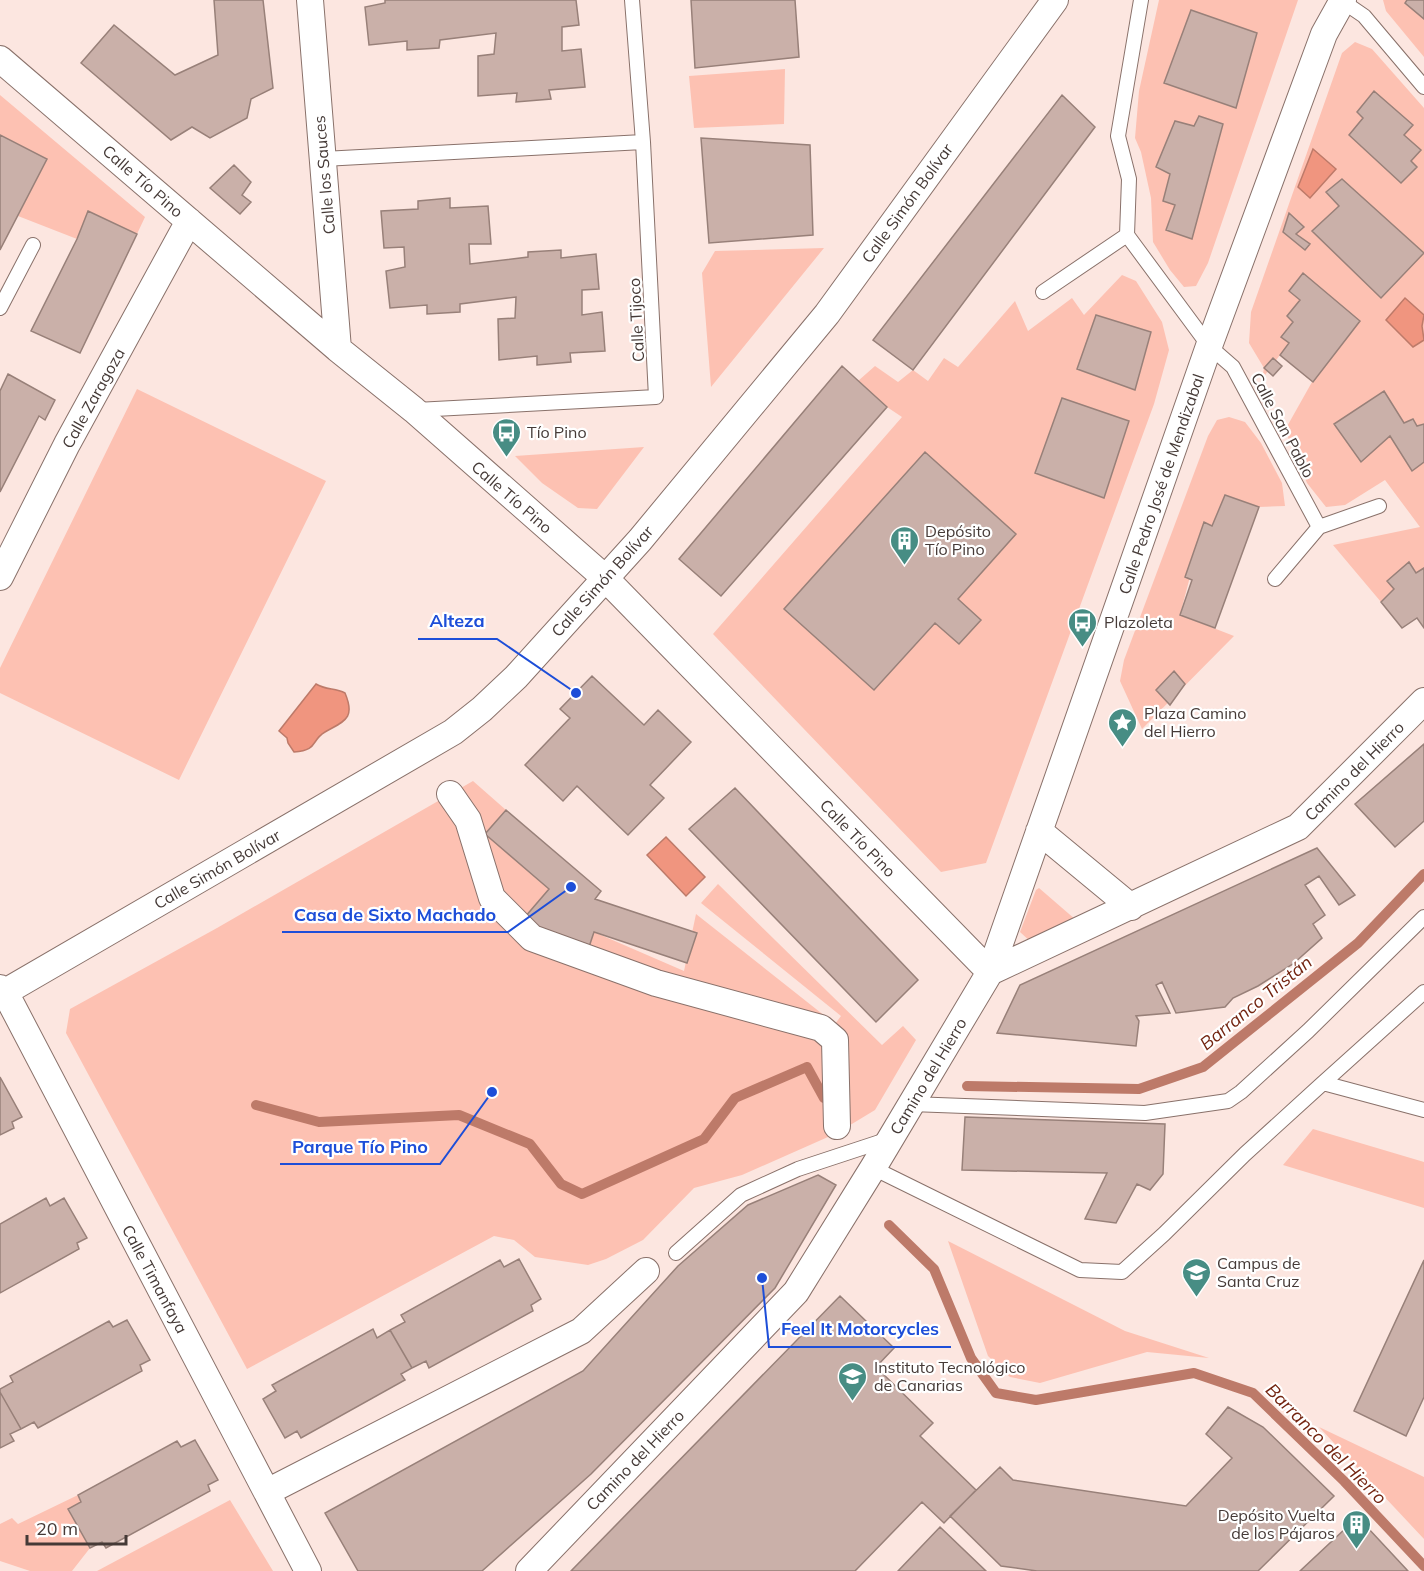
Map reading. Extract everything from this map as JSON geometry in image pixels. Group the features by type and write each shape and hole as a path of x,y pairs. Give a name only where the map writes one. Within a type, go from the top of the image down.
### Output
{"street":[{"name":"Calle los Sauces","path":"310,0 339,349"},
{"name":"Calle Simón Bolívar","path":"2,992 453,732 516,677 640,540 827,314 1055,0"},
{"name":"Calle Pedro José de Mendizabal","path":"990,972 1209,346 1324,34 1342,0"},
{"name":"Calle Tío Pino","path":"0,59 339,349 414,410 605,578 990,972"},
{"name":"Calle Zaragoza","path":"0,577 67,444 189,221"},
{"name":"Camino del Hierro","path":"529,1571 796,1292 891,1139 990,972 1298,827 1424,701"},
{"path":"450,794 468,820 492,898 532,938 656,983 821,1028 836,1040 837,1125"},
{"path":"1039,831 1131,907"},
{"name":"Calle Timanfaya","path":"2,992 308,1571"},
{"path":"267,1492 581,1331 646,1271"}],"lane":[{"name":"Calle Tijoco","path":"414,410 656,398 633,0"},
{"path":"1043,292 1127,235 1129,178 1118,136 1141,0"},
{"path":"1342,0 1364,16 1424,87"},
{"path":"323,159 643,142"},
{"name":"Calle San Pablo","path":"1127,235 1209,346 1233,367 1319,527"},
{"path":"0,308 33,245"},
{"path":"1275,579 1319,527 1379,506"},
{"path":"911,1104 1145,1113 1228,1101 1308,1031 1424,917"},
{"path":"873,1168 1080,1270 1122,1272 1245,1154 1424,992"},
{"path":"1323,1083 1424,1110"},
{"path":"676,1253 741,1195 798,1169 891,1139"}],"shaded area":[{"path":"1159,0 1298,0 1208,263 1196,286 1184,287 1170,270 1153,242 1151,198 1141,152 1135,138 1139,91"},
{"path":"1383,0 1424,0 1424,57 1386,11"},
{"path":"1355,42 1372,49 1424,108 1424,569 1381,602 1333,545 1420,527 1385,480 1345,505 1326,507 1307,483 1285,430 1312,382 1280,355 1262,379 1264,368 1249,343 1251,312 1342,53"},
{"path":"785,69 784,124 694,128 689,76"},
{"path":"0,95 145,217 137,234 88,211 77,239 18,216 47,159 0,135"},
{"path":"1313,149 1336,169 1310,198 1298,187"},
{"path":"824,248 711,387 702,273 715,251"},
{"path":"1122,275 1136,281 1162,322 1169,350 1154,404 986,863 941,872 713,634 902,417 858,381 875,366 898,382 913,370 928,381 944,358 958,367 1015,301 1028,331 1072,298 1084,315"},
{"path":"1405,298 1424,315 1422,326 1424,340 1413,347 1386,320"},
{"path":"137,389 326,481 179,780 0,693 0,668"},
{"path":"1229,417 1245,422 1261,443 1282,483 1285,506 1259,507 1225,495 1212,526 1204,523 1180,615 1234,636 1142,729 1120,681 1124,660 1208,436 1217,420"},
{"path":"644,447 597,509 578,508 542,483 515,456"},
{"path":"316,684 345,693 349,714 343,722 320,735 311,747 294,752 287,738 279,731"},
{"path":"473,781 506,810 486,834 549,889 589,946 594,932 684,971 696,914 835,1024 841,1016 701,903 718,884 882,1045 903,1026 916,1040 875,1110 837,1133 742,1175 694,1188 643,1240 606,1259 588,1265 535,1257 514,1240 494,1236 247,1369 66,1033 70,1009 217,928"},
{"path":"666,837 705,877 686,896 647,855"},
{"path":"1039,888 1076,920 1032,943 1020,932 1036,890"},
{"path":"1313,1129 1424,1162 1424,1208 1283,1165"},
{"path":"948,1241 1125,1331 1209,1358 1147,1352 1040,1383 1010,1377 988,1356"},
{"path":"1319,1427 1424,1477 1424,1539"},
{"path":"78,1495 81,1502 68,1510 90,1548 72,1571 30,1571 0,1561 0,1524 12,1518 18,1524"},
{"path":"230,1500 273,1571 97,1571"}],"building":[{"path":"214,0 263,0 273,88 251,99 247,118 210,138 192,127 171,140 81,63 114,25 175,75 218,55"},
{"path":"385,0 576,0 579,25 562,27 562,51 581,49 585,87 549,90 551,99 516,102 517,93 478,96 478,56 494,54 496,33 440,40 439,48 407,50 407,41 369,45 365,7 385,3"},
{"path":"691,0 795,0 799,57 695,68"},
{"path":"1407,0 1424,0 1424,19 1405,3"},
{"path":"1191,10 1257,33 1236,108 1164,83"},
{"path":"1374,91 1413,125 1404,135 1421,150 1411,161 1417,167 1401,183 1349,135 1363,118 1357,112"},
{"path":"1062,95 1095,127 913,370 873,340"},
{"path":"1199,116 1223,124 1192,239 1166,230 1175,205 1163,201 1170,174 1156,167 1175,121 1194,126"},
{"path":"0,135 47,159 0,250"},
{"path":"701,138 810,145 813,235 709,243"},
{"path":"234,165 251,182 242,195 251,202 240,214 210,188"},
{"path":"1342,179 1424,253 1381,298 1312,231 1339,206 1326,192"},
{"path":"450,198 450,208 488,206 491,244 469,244 470,264 528,257 528,252 561,250 561,258 596,254 599,289 582,290 582,315 602,312 605,351 570,353 571,362 537,365 537,356 499,360 498,319 515,318 516,297 460,304 460,312 427,314 427,305 390,308 386,271 405,267 404,247 384,248 381,211 418,209 418,201"},
{"path":"88,211 137,234 80,353 31,331 77,239"},
{"path":"1289,213 1304,227 1296,234 1310,244 1305,250 1283,232"},
{"path":"1303,273 1360,321 1313,382 1280,355 1289,343 1281,337 1293,322 1287,316 1300,300 1289,291"},
{"path":"1096,315 1151,332 1135,390 1077,369"},
{"path":"1273,358 1282,366 1273,376 1264,368"},
{"path":"842,366 887,407 721,596 679,559"},
{"path":"8,374 55,400 45,420 39,416 0,492 0,391"},
{"path":"1384,391 1404,423 1413,419 1417,426 1424,424 1424,462 1412,471 1390,436 1361,462 1334,424"},
{"path":"1062,398 1129,421 1104,498 1035,473"},
{"name":"Depósito Tío Pino","path":"925,452 1016,534 958,599 981,620 959,644 935,623 874,690 784,609"},
{"path":"1225,495 1259,507 1215,628 1180,615 1192,580 1185,577 1204,522 1212,526"},
{"path":"1409,562 1416,573 1424,568 1424,628 1417,618 1402,628 1381,602 1394,589 1387,581"},
{"path":"1174,671 1185,684 1170,705 1156,690"},
{"path":"592,676 644,725 658,710 691,742 650,785 664,798 628,835 577,786 563,801 525,765 570,718 560,709"},
{"path":"1424,744 1424,821 1395,847 1355,804"},
{"path":"735,788 918,980 876,1022 689,829"},
{"path":"506,810 601,891 595,899 697,933 687,963 594,932 589,947 541,931 525,917 549,889 485,834"},
{"path":"1317,848 1355,895 1339,905 1319,876 1305,885 1325,915 1313,924 1322,938 1293,964 1258,986 1233,998 1225,1007 1176,1013 1162,982 1156,985 1170,1013 1136,1016 1139,1021 1136,1046 997,1033 1020,985"},
{"path":"0,1077 22,1117 12,1122 14,1128 0,1135"},
{"path":"965,1117 1165,1124 1163,1174 1150,1190 1137,1184 1116,1223 1085,1219 1107,1173 962,1170"},
{"path":"818,1175 836,1185 775,1288 591,1474 482,1571 358,1571 325,1513 583,1371 678,1266 748,1205"},
{"path":"46,1198 50,1206 64,1198 87,1238 77,1243 79,1249 0,1293 0,1224"},
{"path":"519,1259 541,1299 531,1305 533,1311 429,1368 426,1361 412,1368 390,1330 405,1322 401,1315 500,1260 504,1267"},
{"path":"1424,1260 1424,1397 1406,1436 1354,1411"},
{"path":"840,1296 894,1348 876,1367 933,1423 920,1436 976,1490 944,1523 922,1502 855,1571 571,1571"},
{"path":"127,1320 150,1360 140,1365 142,1371 38,1428 34,1422 21,1429 0,1392 0,1389 13,1382 10,1376 109,1321 113,1327"},
{"path":"373,1329 377,1338 390,1330 412,1368 401,1374 405,1380 301,1438 297,1431 285,1438 263,1399 276,1391 272,1385"},
{"path":"0,1392 21,1429 10,1434 14,1441 0,1448"},
{"path":"1228,1407 1263,1427 1334,1496 1258,1571 1037,1571 1001,1566 950,1516 1000,1467 1013,1480 1186,1506 1232,1458 1206,1434"},
{"path":"195,1440 218,1480 208,1485 210,1491 106,1548 102,1542 90,1548 68,1509 81,1502 78,1495 177,1441 181,1447"},
{"path":"940,1527 986,1571 898,1571"},
{"name":"Depósito Vuelta de los Pájaros","path":"1367,1527 1408,1571 1300,1571 1346,1528"}],"waterway":[{"name":"Barranco Tristán","path":"967,1086 1139,1089 1203,1067 1358,943 1424,874"},
{"name":"Barranco del Hierro","path":"807,1067 824,1098"},
{"name":"Barranco del Hierro","path":"256,1105 319,1122 459,1115 530,1144 561,1184 582,1194 704,1139 735,1098 807,1067"},
{"name":"Barranco del Hierro","path":"889,1225 934,1269 971,1358 996,1393 1036,1400 1194,1373 1253,1393 1344,1481 1424,1566"}],"place":[{"name":"Tío Pino","path":"506,458"},
{"name":"Depósito Tío Pino","path":"904,566"},
{"name":"Plazoleta","path":"1083,648"},
{"name":"Alteza","path":"576,693"},
{"name":"Plaza Camino del Hierro","path":"1123,748"},
{"name":"Casa de Sixto Machado","path":"571,887"},
{"name":"Parque Tío Pino","path":"492,1092"},
{"name":"Feel It Motorcycles","path":"762,1278"},
{"name":"Campus de Santa Cruz","path":"1196,1298"},
{"name":"Instituto Tecnológico de Canarias","path":"853,1402"},
{"name":"Depósito Vuelta de los Pájaros","path":"1356,1550"}]}
